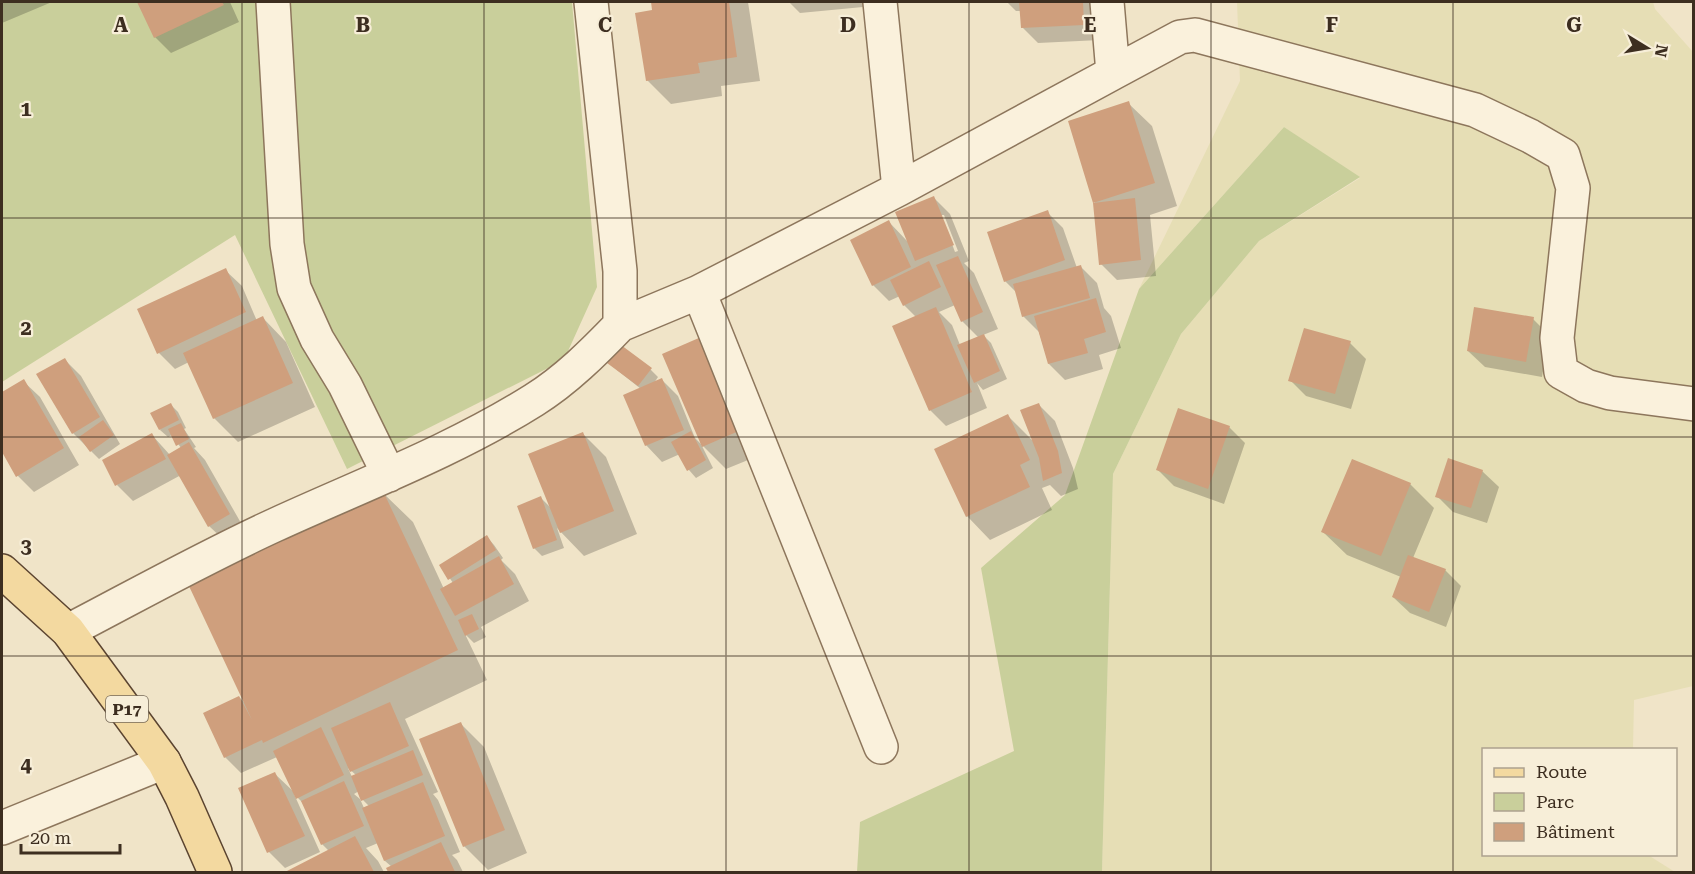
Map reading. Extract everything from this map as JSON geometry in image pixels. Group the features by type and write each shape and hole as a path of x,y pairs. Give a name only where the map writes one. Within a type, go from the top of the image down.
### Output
{"main road":[{"name":"P17","path":"2,571 68,630 164,762 182,796 215,873"}],"street":[{"path":"273,2 287,244 294,288 317,339 345,385 389,475"},
{"path":"591,2 620,271 620,325"},
{"path":"880,2 898,189"},
{"path":"1107,2 1113,73"},
{"path":"68,630 274,525 389,475 471,435 535,399 586,361 620,325 699,292 898,189 1180,37 1195,35 1475,110 1530,136 1563,155 1573,188 1557,338 1561,372 1586,386 1610,393 1694,404"},
{"path":"699,292 881,747"},
{"path":"2,828 164,762"}],"shaded area":[{"path":"1237,2 1653,2 1655,9 1693,52 1693,686 1634,700 1633,748 1482,748 1482,856 1650,856 1675,872 1102,872 1113,474 1181,334 1259,241 1360,178 1284,127 1139,289 1240,81"}],"green space":[{"path":"2,2 572,2 597,287 564,360 347,469 235,235 2,382"},
{"path":"1284,127 1360,177 1259,241 1181,334 1113,474 1102,872 857,872 860,822 1014,751 981,568 1065,495 1139,289"}],"building":[{"path":"137,2 222,2 224,5 154,38"},
{"path":"651,2 729,2 737,57 698,63 700,73 646,81 635,13 652,10"},
{"path":"1019,2 1083,2 1084,25 1021,28"},
{"path":"1129,101 1155,183 1093,203 1068,121"},
{"path":"934,196 954,245 915,261 895,212"},
{"path":"1135,198 1141,260 1099,265 1093,203"},
{"path":"1048,210 1065,260 1004,282 987,232"},
{"path":"889,220 911,267 872,286 850,240"},
{"path":"958,256 983,312 961,322 936,265"},
{"path":"929,261 941,287 903,306 890,280"},
{"path":"1081,265 1090,298 1022,317 1013,284"},
{"path":"226,268 246,312 157,354 137,309"},
{"path":"1096,298 1106,332 1084,339 1088,353 1048,364 1034,316"},
{"path":"936,307 972,392 929,411 892,326"},
{"path":"1474,307 1534,317 1526,362 1467,351"},
{"path":"263,316 293,383 213,419 183,353"},
{"path":"1304,328 1351,341 1335,394 1288,381"},
{"path":"708,334 748,427 702,447 662,354"},
{"path":"984,334 1000,371 974,383 957,345"},
{"path":"621,345 652,368 638,386 607,363"},
{"path":"65,358 100,417 72,434 36,374"},
{"path":"662,378 684,430 645,446 623,395"},
{"path":"24,379 64,448 16,477 2,452 2,392"},
{"path":"171,403 179,420 159,430 150,413"},
{"path":"1039,403 1058,451 1062,473 1043,481 1039,458 1020,410"},
{"path":"1178,408 1230,426 1208,489 1156,470"},
{"path":"1008,414 1030,460 1020,465 1030,487 966,517 934,449"},
{"path":"103,420 114,435 90,452 79,437"},
{"path":"181,423 189,439 176,446 168,429"},
{"path":"691,431 706,460 687,471 671,442"},
{"path":"583,432 614,511 560,533 528,454"},
{"path":"152,433 166,459 115,486 102,460"},
{"path":"189,442 230,514 208,527 167,455"},
{"path":"1448,458 1483,470 1471,508 1435,497"},
{"path":"1352,459 1411,483 1381,556 1321,532"},
{"path":"383,491 458,650 263,743 262,740 224,758 203,713 239,696 252,720 188,584"},
{"path":"541,496 557,540 533,549 517,506"},
{"path":"487,535 496,550 448,580 439,565"},
{"path":"1408,555 1446,569 1429,612 1392,597"},
{"path":"499,556 514,584 455,616 440,589"},
{"path":"472,614 479,629 465,636 458,620"},
{"path":"390,702 409,746 350,772 331,728"},
{"path":"461,722 505,830 463,847 419,739"},
{"path":"321,727 344,775 296,799 273,751"},
{"path":"413,750 423,775 361,801 351,776"},
{"path":"275,772 305,836 267,853 238,788"},
{"path":"344,781 364,826 321,845 301,801"},
{"path":"423,782 445,836 384,861 362,808"},
{"path":"355,836 374,872 285,872"},
{"path":"441,842 455,872 388,872 386,868"}]}
